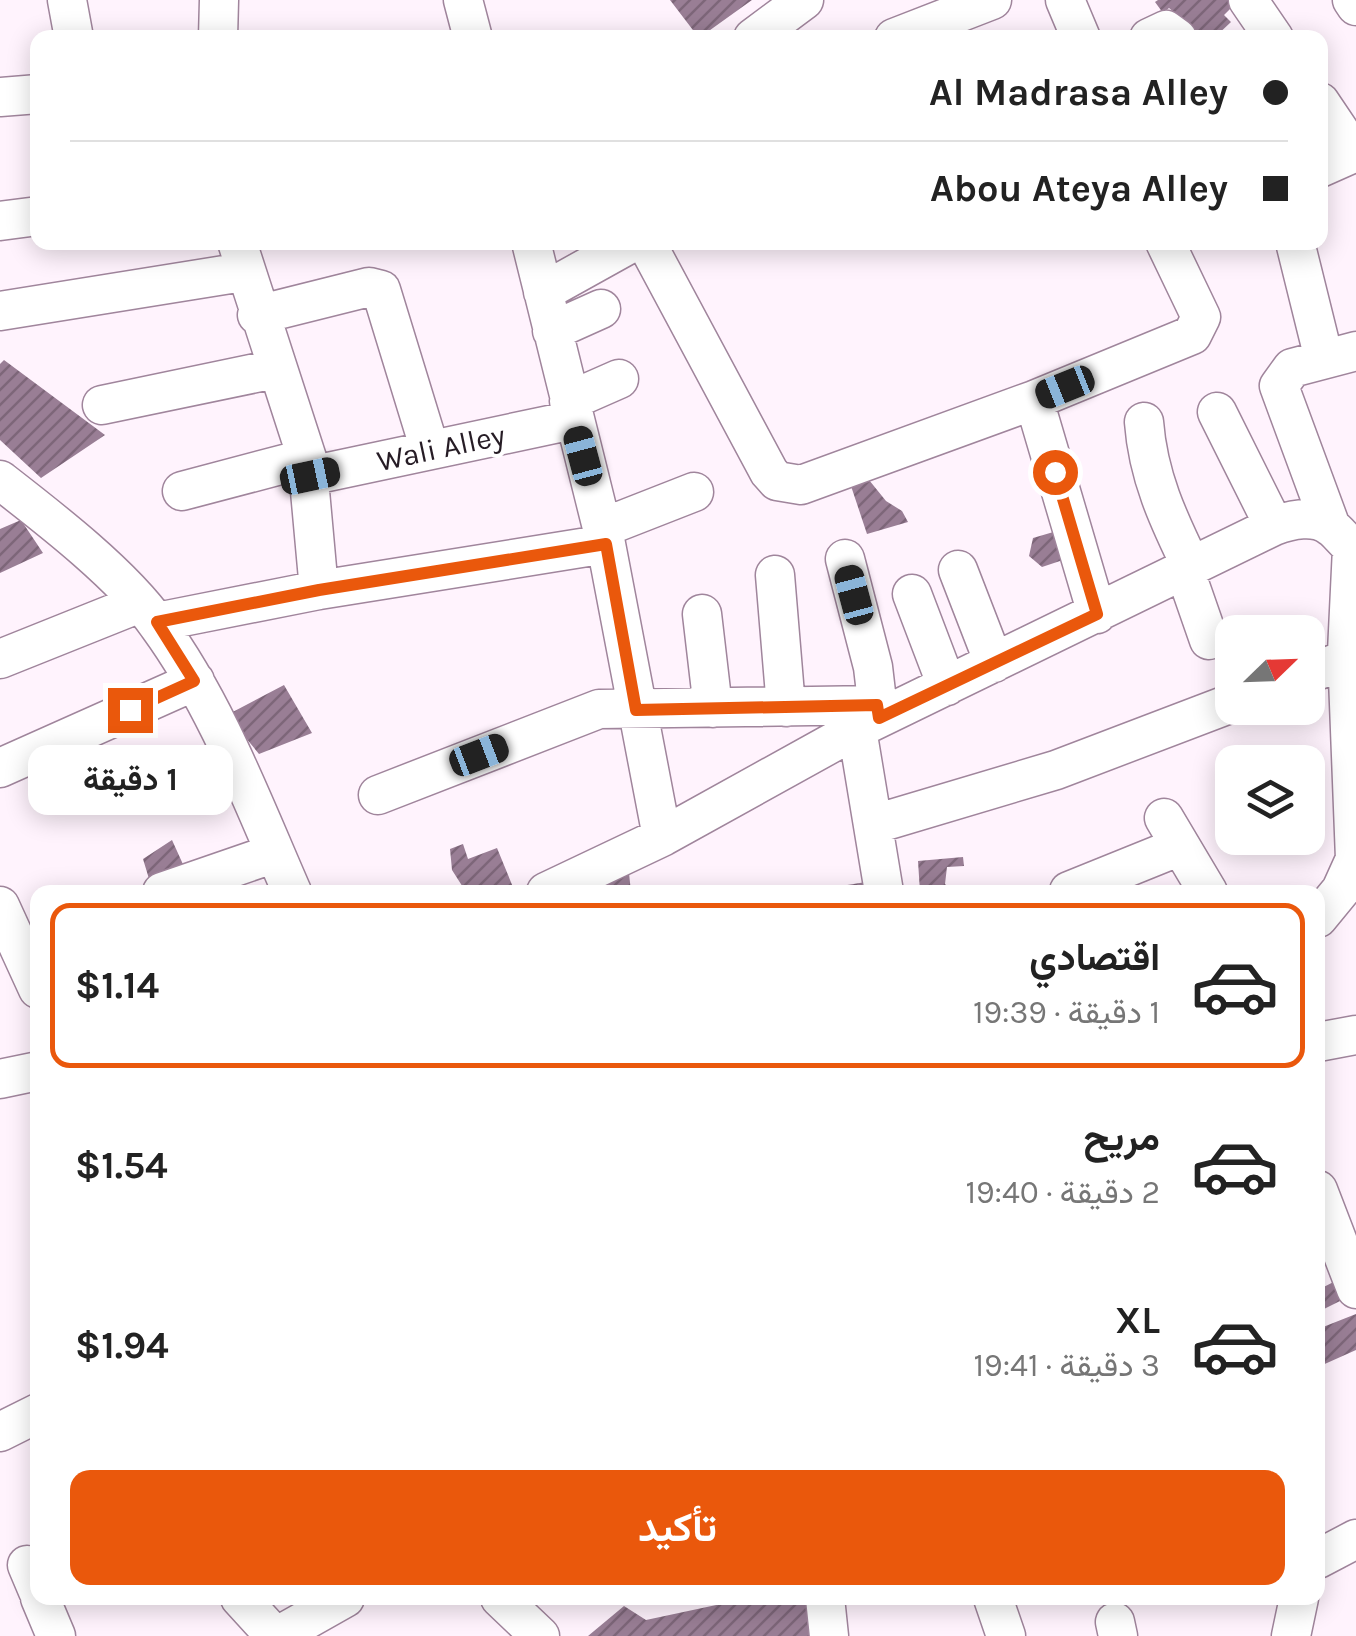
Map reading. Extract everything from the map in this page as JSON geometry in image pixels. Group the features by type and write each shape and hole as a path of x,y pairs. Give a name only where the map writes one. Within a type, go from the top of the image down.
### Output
{"street":[{"path":"68,0 73,30"},
{"path":"218,0 218,30"},
{"path":"464,0 471,30"},
{"path":"764,30 804,0"},
{"path":"915,30 992,0"},
{"path":"1065,0 1078,30"},
{"path":"1248,0 1269,30"},
{"path":"0,98 30,95"},
{"path":"1328,114 1350,148 1346,156 1328,164"},
{"path":"0,221 30,217"},
{"path":"534,250 604,536 662,837"},
{"path":"542,292 618,250"},
{"path":"650,250 769,472 789,486 801,486 1034,400 1192,335 1201,317 1169,250"},
{"path":"1298,250 1340,355 1292,368 1280,386 1346,541 1355,860 1341,890 1325,909"},
{"path":"0,311 240,257 308,467 319,590"},
{"path":"257,315 369,287 384,296 430,450"},
{"path":"552,331 601,309"},
{"path":"102,404 275,370"},
{"name":"Wali Alley","path":"182,490 430,450 571,411 618,379"},
{"path":"1034,400 1097,614"},
{"path":"1218,412 1274,526"},
{"path":"1144,422 1146,458 1210,640"},
{"path":"0,480 148,613 194,681 289,885"},
{"path":"0,660 148,613 319,590 604,536 694,492"},
{"path":"561,885 662,837 871,717 947,686 1274,526 1292,520 1346,541"},
{"path":"844,559 873,666 875,824 883,885"},
{"path":"958,570 994,663"},
{"path":"775,575 786,707"},
{"path":"912,594 947,686"},
{"path":"702,614 713,708"},
{"path":"1325,666 1350,653"},
{"path":"0,768 194,681"},
{"path":"378,795 599,710 786,707 871,717"},
{"path":"875,824 1056,770 1215,709"},
{"path":"1077,885 1171,833 1197,885"},
{"path":"182,885 275,853"},
{"path":"0,906 27,939"},
{"path":"1325,1041 1356,1035"},
{"path":"1325,1211 1344,1269"},
{"path":"0,1432 30,1418"},
{"path":"1325,1555 1356,1539"},
{"path":"43,1605 56,1636"},
{"path":"246,1605 273,1634 289,1632 333,1605"},
{"path":"507,1605 540,1636"},
{"path":"826,1605 829,1636"},
{"path":"995,1605 1006,1636"},
{"path":"1291,1636 1298,1605"}],"building":[{"path":"670,0 752,0 710,30 693,30"},
{"path":"1243,0 1242,22 1230,9 1224,15 1231,22 1222,30 1189,30 1192,27 1169,8 1163,13 1155,2"},
{"path":"4,360 105,435 41,478 0,440 0,364"},
{"path":"865,475 908,522 867,534 850,483"},
{"path":"21,520 43,553 0,573 0,529"},
{"path":"1067,528 1075,556 1042,567 1029,556 1033,538"},
{"path":"284,685 312,733 259,754 227,715"},
{"path":"172,840 191,882 151,885 143,859"},
{"path":"463,844 468,859 497,848 512,885 462,885 452,870 450,849"},
{"path":"963,857 964,866 947,867 946,885 920,885 918,861"},
{"path":"629,873 630,885 607,885"},
{"path":"1345,1276 1354,1294 1325,1308 1325,1286"},
{"path":"1356,1314 1356,1350 1325,1364 1325,1326"},
{"path":"716,1605 807,1605 809,1636 588,1636 624,1606 646,1620"}],"route":[{"path":"130,710 194,681 157,622 319,590 606,544 636,710 877,705 879,718 1097,614 1055,472"}]}
